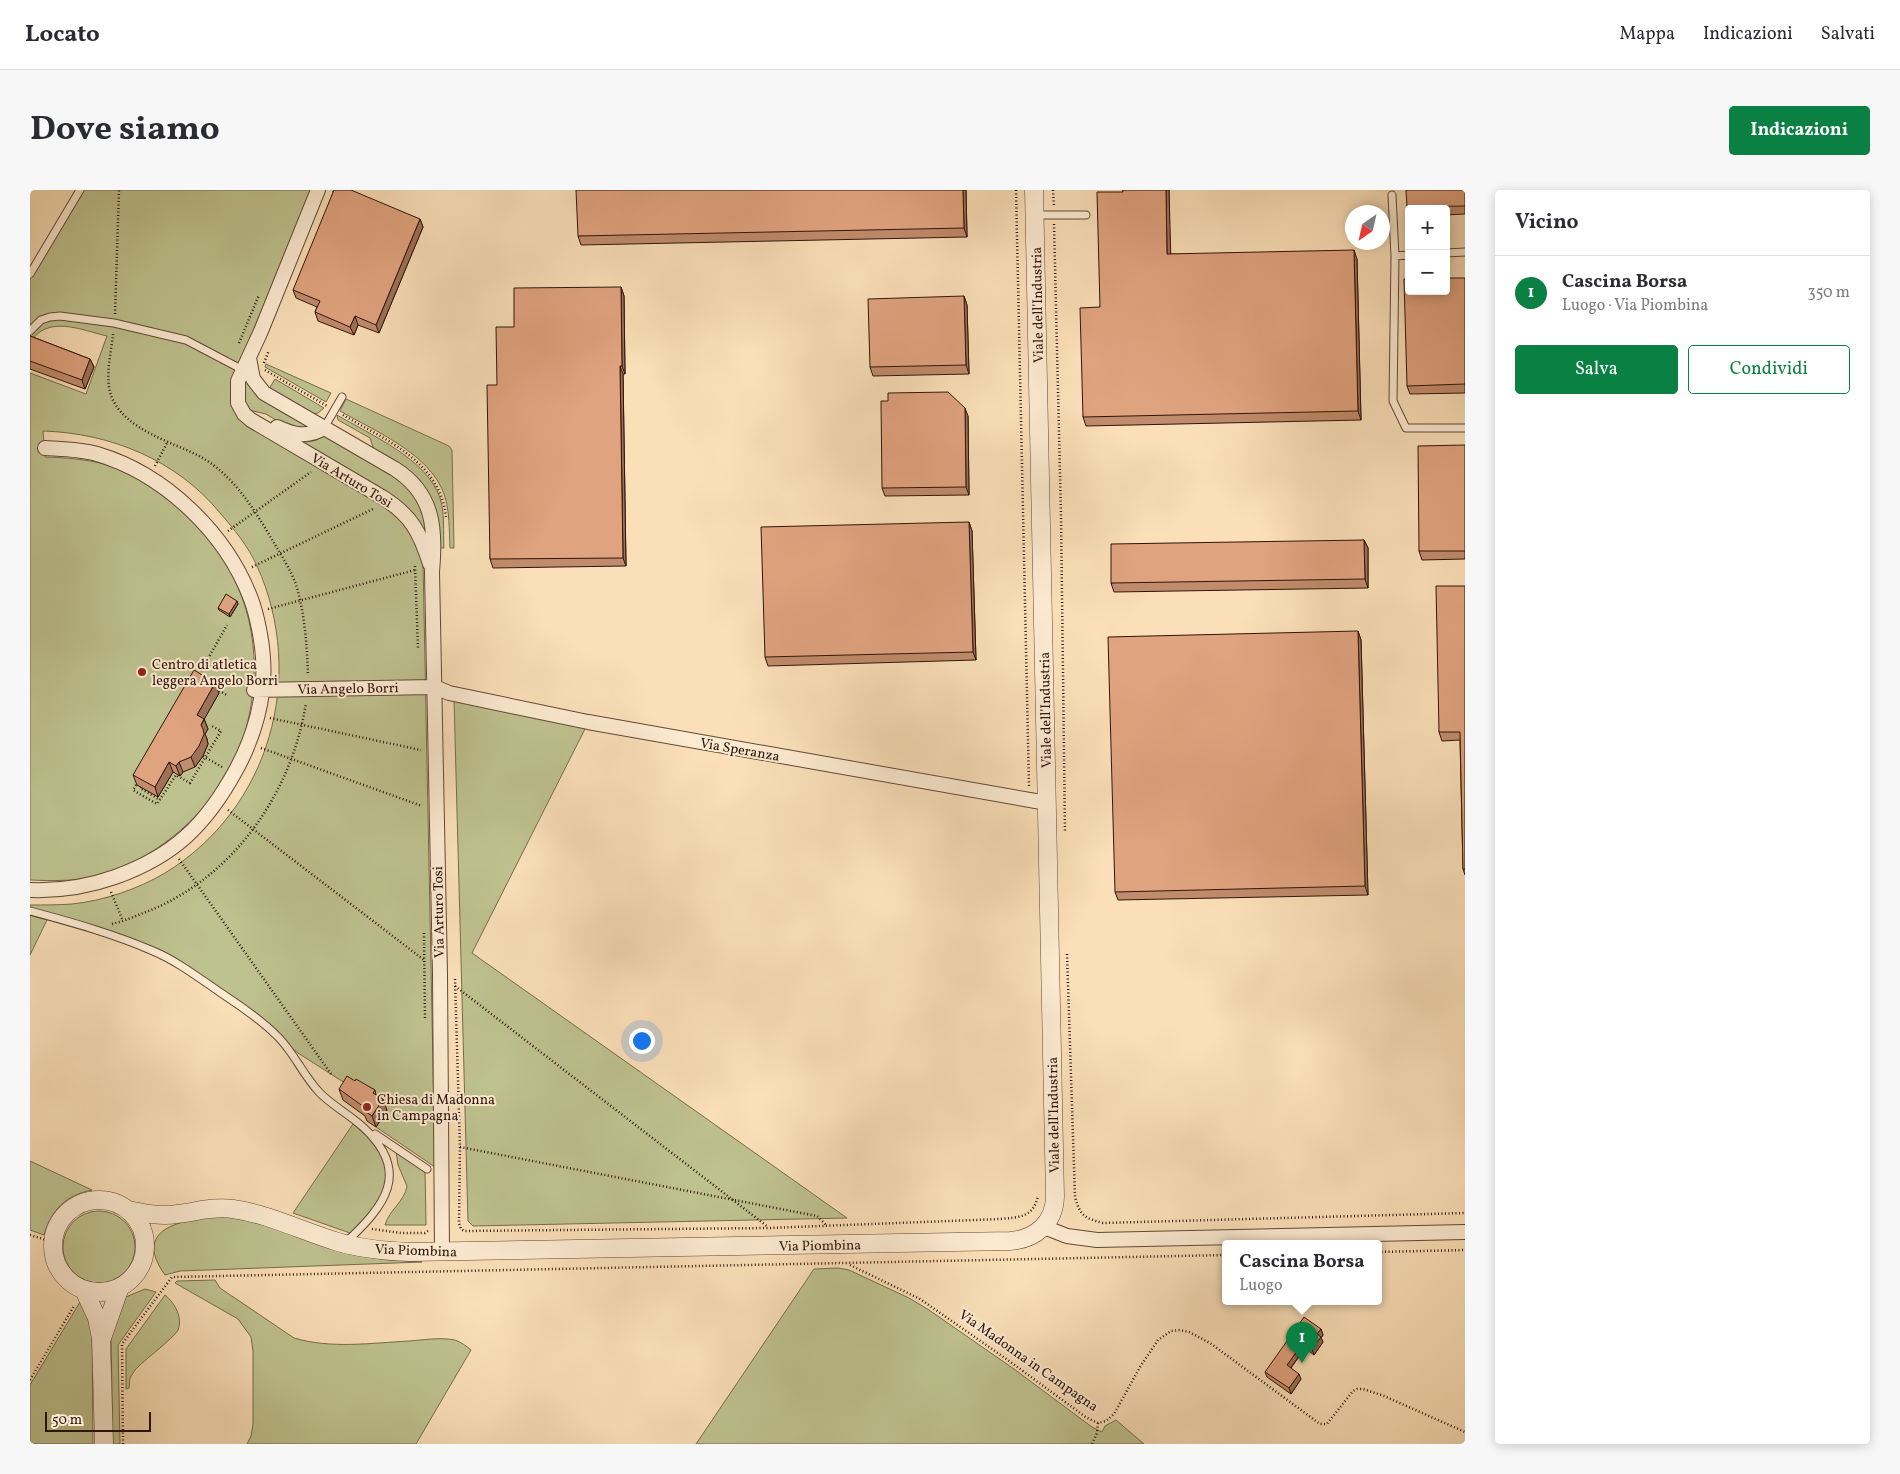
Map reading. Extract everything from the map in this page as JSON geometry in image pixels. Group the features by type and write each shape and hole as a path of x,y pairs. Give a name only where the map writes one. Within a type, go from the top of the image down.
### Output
{"street":[{"path":"244,414 238,404 236,388 318,190"},
{"name":"Viale dell'Industria","path":"1034,190 1038,802 1055,1197 1052,1213 1044,1226"},
{"name":"Via Arturo Tosi","path":"246,364 259,388 404,474 418,488 428,507 432,520 434,542 432,572 440,974 442,1252"},
{"name":"Via Arturo Tosi","path":"244,414 259,417 295,435 310,435 324,428"},
{"name":"Via Arturo Tosi","path":"244,414 263,428 401,510 414,524 432,572"},
{"path":"30,890 63,890 91,885 140,868 172,849 199,824 234,774 249,743 257,716 258,690 263,658 252,600 239,574 217,540 191,510 166,489 141,472 96,453 44,448"},
{"name":"Via Speranza","path":"435,687 449,693 588,722 1038,802"},
{"name":"Via Angelo Borri","path":"258,690 435,687"},
{"name":"Via Piombina","path":"104,1444 102,1338 97,1318 84,1290 64,1276 57,1266 53,1254 54,1233 64,1215 80,1203 90,1200 110,1200 128,1210 150,1214 176,1215 207,1208 233,1209 251,1213 344,1244 383,1251 442,1252 1010,1241 1030,1237 1044,1226"},
{"path":"128,1210 141,1226 145,1245"},
{"name":"Via Piombina","path":"102,1338 120,1287 128,1283 138,1270 145,1254 145,1245 163,1224 176,1215"},
{"path":"1044,1226 1067,1236 1097,1240 1465,1232"},
{"path":"84,1290 102,1292 120,1287"}],"lane":[{"path":"30,274 80,190"},
{"path":"1392,195 1395,256 1393,401 1406,428 1465,428"},
{"path":"1035,215 1086,216"},
{"path":"1450,253 1465,252"},
{"path":"1395,256 1405,255"},
{"path":"30,331 41,320 60,316 114,323 186,340 230,363 246,364"},
{"path":"324,428 342,397"},
{"path":"30,911 88,928 154,951 192,972 244,1008 276,1034 319,1092 362,1126 427,1168"},
{"path":"344,1244 374,1213 384,1197 389,1184 390,1165 380,1144 362,1126"}],"path":[{"path":"88,928 123,921 160,906 197,885 221,865 253,830 275,795 293,759 303,725 308,689 306,639 297,586 255,511 231,481 216,468 200,456 130,422 113,400 109,382 114,323 119,190"},
{"path":"1016,190 1038,802"},
{"path":"1053,190 1061,505 1065,836"},
{"path":"230,363 262,289"},
{"path":"149,478 168,441"},
{"path":"217,540 312,471 304,466"},
{"path":"367,504 381,512"},
{"path":"239,574 375,508"},
{"path":"414,563 416,570 418,656"},
{"path":"254,613 416,570"},
{"path":"197,678 227,625"},
{"path":"210,685 215,690 227,695"},
{"path":"257,716 421,750"},
{"path":"138,782 133,790 157,804 176,775 190,783 220,731 210,725"},
{"path":"420,741 421,759"},
{"path":"249,743 422,806 422,797"},
{"path":"204,757 234,774"},
{"path":"140,787 160,800"},
{"path":"216,802 769,1228"},
{"path":"172,849 331,1074"},
{"path":"106,880 123,921"},
{"path":"424,932 425,1020"},
{"path":"1067,946 1074,1197 1080,1213 1086,1218 1103,1223 1465,1213"},
{"path":"460,1147 817,1216 826,1225"},
{"path":"468,1232 769,1228 1014,1218 1028,1214 1034,1208 1039,1190"},
{"path":"361,1227 401,1233 425,1233 428,1231 428,1226"},
{"path":"30,1235 53,1242"},
{"name":"Via Madonna in Campagna","path":"826,1245 848,1264 920,1299 1087,1418 1098,1423 1106,1421 1114,1414 1140,1367 1158,1340 1171,1331 1180,1330 1194,1334 1210,1343 1320,1424 1327,1424 1353,1391 1363,1389 1384,1396 1465,1432"},
{"path":"1382,1252 1465,1250"},
{"path":"123,1444 122,1344 172,1277 1222,1255"},
{"path":"30,1380 84,1290"},
{"path":"1092,1444 1097,1433 1098,1423"}],"green space":[{"path":"80,190 312,190 238,367 233,383 232,397 234,409 394,512 412,533 423,562 435,1167 376,1127 387,1110 298,1053 244,1009 154,951 30,911 30,905 72,904 108,897 132,889 165,873 201,846 231,814 253,777 269,737 278,695 278,651 272,608 257,566 240,538 220,513 203,494 184,478 163,464 140,453 93,437 43,431 45,457 91,461 123,470 134,475 181,507 190,516 221,555 233,576 249,621 253,644 254,668 249,716 236,760 219,788 190,822 142,858 107,874 70,880 30,880 30,373 86,394 107,336 76,328 55,326 37,334 30,343 30,274"},
{"path":"266,364 331,393 326,402 265,367"},
{"path":"244,378 247,379 260,397 309,425 310,428 289,428 266,414 249,410 244,402"},
{"path":"275,379 324,408 318,413 312,414 269,389"},
{"path":"346,399 449,446 452,450 454,548 450,548 447,507 444,494 437,480 427,467 400,445 340,411"},
{"path":"337,415 396,449 423,471 433,484 442,504 444,548 439,548 437,519 374,450 370,438 338,420"},
{"path":"326,435 403,481 421,506 428,533 425,533 300,441 316,440"},
{"path":"454,699 587,725 472,953 847,1218 473,1226 468,1221"},
{"path":"30,915 47,920 30,955"},
{"path":"353,1124 362,1131 376,1148 382,1158 387,1178 385,1189 378,1204 355,1230 350,1233 293,1213"},
{"path":"396,1151 425,1168 426,1225 385,1225 406,1191 407,1186 398,1165"},
{"path":"30,1161 92,1190 83,1192 61,1205 51,1218 44,1235 30,1230"},
{"path":"99,1211 119,1217 129,1227 135,1247 129,1267 119,1277 99,1283 79,1277 69,1267 63,1247 69,1227 79,1217"},
{"path":"223,1216 264,1225 354,1255 387,1260 422,1262 180,1271 165,1275 156,1258 154,1245 159,1235 168,1228 180,1223 195,1219"},
{"path":"838,1268 849,1270 909,1298 929,1310 1014,1369 1092,1427 1102,1432 1105,1426 1116,1420 1144,1444 696,1444 814,1269"},
{"path":"215,1280 220,1288 294,1338 337,1344 449,1339 459,1342 471,1350 416,1444 247,1444 251,1436 253,1424 253,1351 251,1337 238,1319 175,1283 177,1281"},
{"path":"145,1289 156,1292 118,1345 120,1444 113,1444 111,1337 126,1297"},
{"path":"165,1295 172,1302 179,1316 178,1330 135,1370 130,1378 129,1388 126,1389 126,1349"},
{"path":"80,1302 92,1327 93,1444 30,1444 30,1385"}],"building":[{"path":"334,190 351,190 420,219 376,325 355,316 350,327 315,312 320,301 293,290"},
{"path":"576,190 963,190 964,228 578,236"},
{"path":"1123,190 1166,190 1167,254 1354,250 1358,411 1083,417 1080,308 1100,307 1097,192 1123,192"},
{"path":"1406,190 1465,190 1465,206 1407,205"},
{"path":"1450,278 1465,278 1465,384 1407,386 1404,279 1405,295 1450,295"},
{"path":"621,287 622,366 620,366 623,558 490,559 487,385 497,385 496,327 514,327 514,288"},
{"path":"964,296 966,365 870,367 868,299"},
{"path":"30,336 90,359 82,380 30,361"},
{"path":"948,392 965,408 966,487 882,488 881,401 888,401 888,393"},
{"path":"1465,445 1465,551 1419,551 1418,446"},
{"path":"969,522 973,652 765,657 761,527"},
{"path":"1364,540 1365,579 1111,583 1111,544"},
{"path":"1436,586 1465,586 1465,869 1463,869 1460,732 1439,732"},
{"path":"226,594 237,601 229,614 218,608"},
{"path":"1358,631 1365,886 1115,892 1108,637"},
{"path":"194,670 215,683 197,715 204,719 201,725 204,734 199,746 191,757 179,762 176,766 169,762 155,787 133,775"},
{"path":"347,1076 375,1090 373,1093 383,1099 372,1116 363,1110 364,1107 339,1089"},
{"path":"1304,1317 1321,1329 1317,1334 1321,1337 1312,1349 1303,1343 1287,1365 1299,1374 1289,1388 1265,1372"}],"place":[{"name":"Centro di atletica leggera Angelo Borri","path":"142,672"},
{"name":"Chiesa di Madonna in Campagna","path":"367,1107"},
{"name":"Cascina Borsa","path":"1302,1363"}]}
